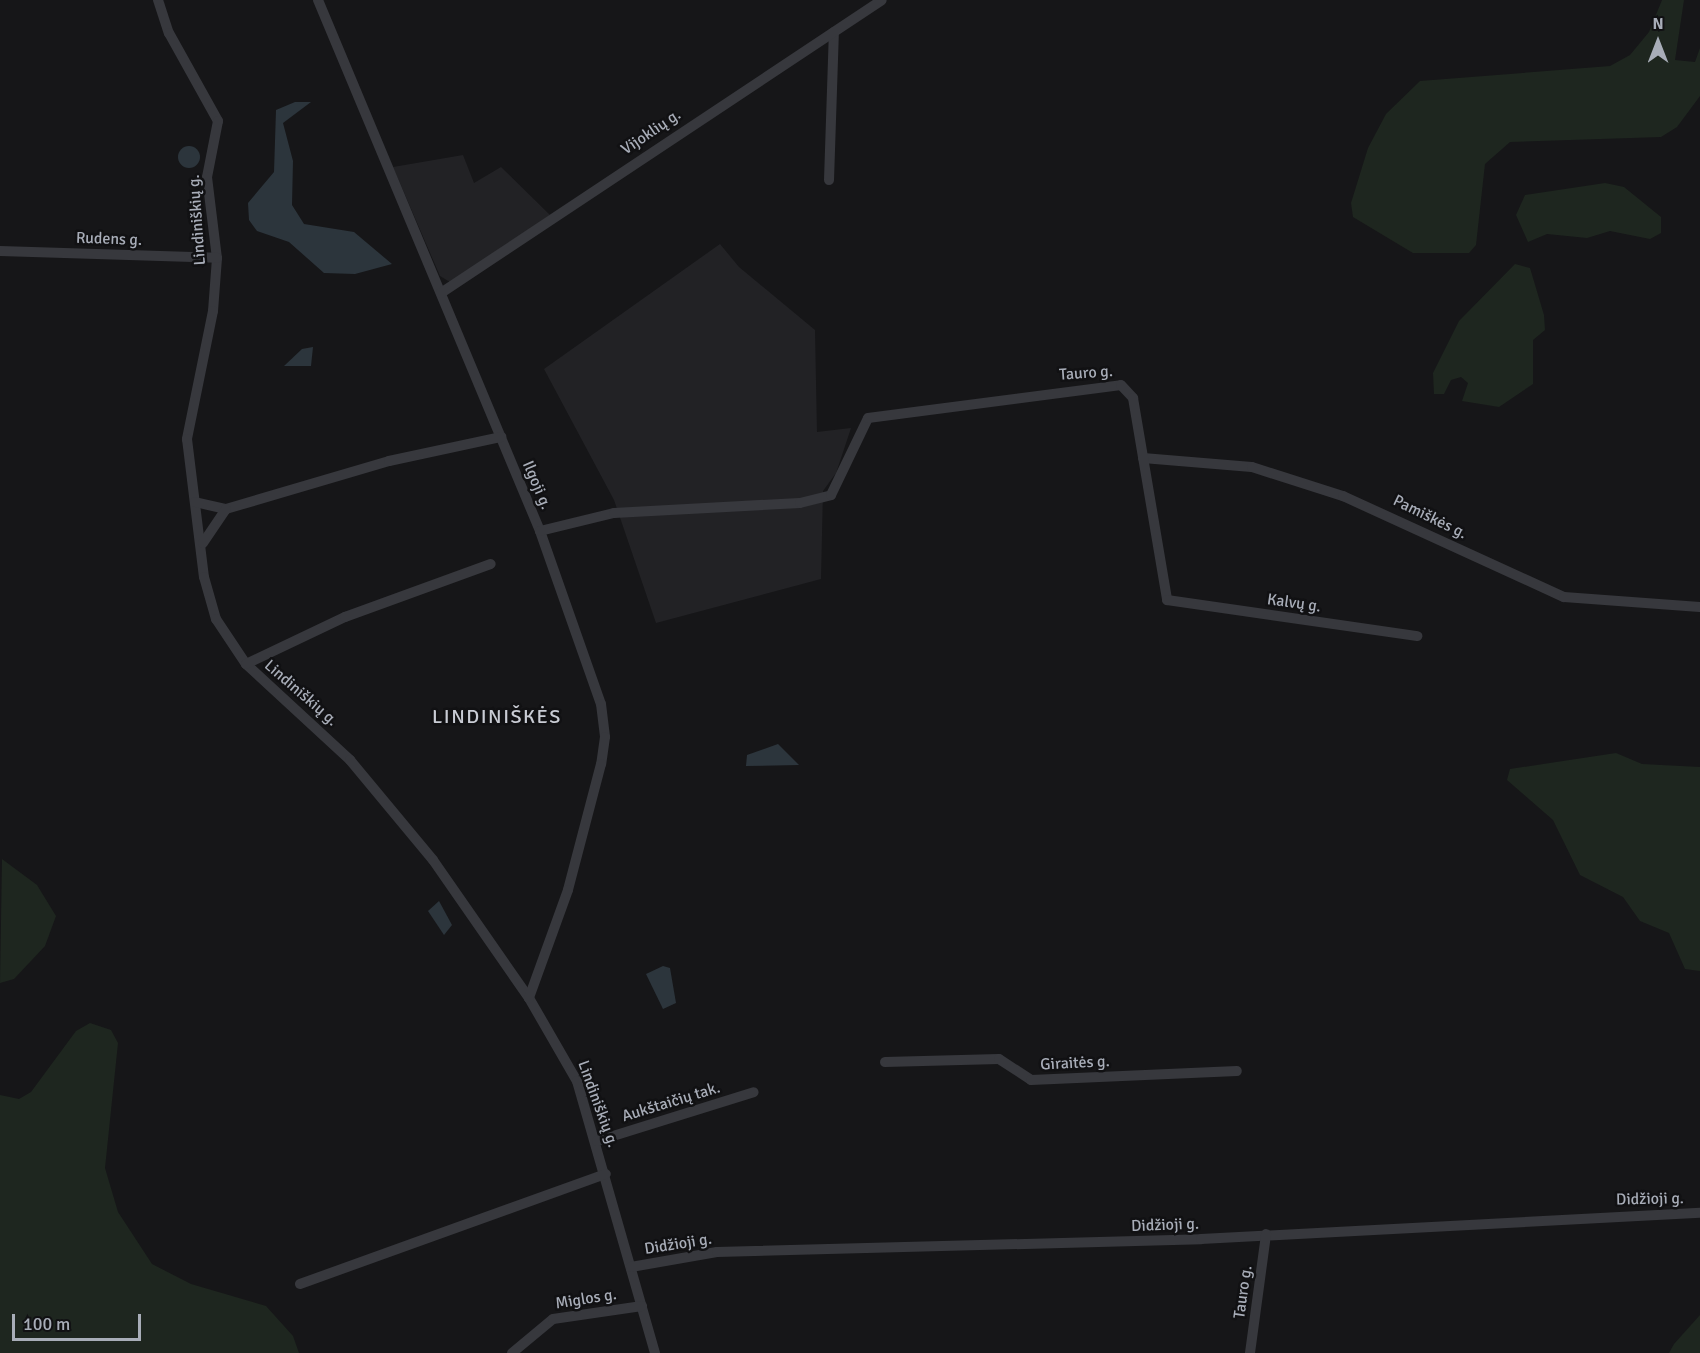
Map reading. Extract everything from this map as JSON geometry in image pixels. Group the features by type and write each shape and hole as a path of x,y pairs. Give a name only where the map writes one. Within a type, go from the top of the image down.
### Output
{"street":[{"name":"Lindiniškių g.","path":"158,0 169,33 217,111 207,177 217,258 209,348 187,439 195,502 216,619 246,664 342,749 433,860 529,998 577,1082 597,1141 655,1353"},
{"name":"Ilgoji g.","path":"318,0 540,531 601,704 605,737 568,890 529,998"},
{"name":"Vijoklių g.","path":"441,293 882,0"},
{"path":"829,180 834,32"},
{"name":"Rudens g.","path":"0,251 217,258"},
{"name":"Tauro g.","path":"540,531 614,513 724,510 831,495 868,418 1121,386 1133,398 1167,600"},
{"path":"195,502 226,510 388,461 501,437"},
{"name":"Pamiškės g.","path":"1143,458 1252,467 1289,478 1388,513 1564,597 1700,607"},
{"path":"202,543 226,510"},
{"path":"246,664 345,617 491,564"},
{"name":"Kalvų g.","path":"1167,600 1417,636"},
{"name":"Giraitės g.","path":"885,1062 999,1059 1031,1080 1237,1071"},
{"name":"Aukštaičių tak.","path":"597,1141 754,1092"},
{"path":"300,1284 606,1174"},
{"name":"Didžioji g.","path":"631,1267 717,1252 1266,1234 1700,1213"},
{"name":"Tauro g.","path":"1250,1353 1266,1234"},
{"name":"Miglos g.","path":"512,1353 553,1319 642,1305"}],"shaded area":[{"path":"1662,0 1684,0 1675,60 1695,62 1700,48 1700,96 1677,127 1661,137 1510,142 1485,164 1476,245 1469,253 1413,253 1353,217 1351,203 1368,148 1386,114 1420,81 1610,66 1630,55 1649,32"},
{"path":"295,102 311,102 283,123 293,161 292,205 304,224 354,232 392,264 355,274 324,273 289,242 257,231 249,220 248,203 274,172 276,110"},
{"path":"189,146 197,149 200,157 197,165 189,168 181,165 178,157 181,149"},
{"path":"463,155 474,183 501,167 550,215 450,282 440,276 393,167"},
{"path":"1605,183 1624,187 1661,217 1661,233 1650,239 1610,231 1587,238 1547,234 1528,242 1516,215 1525,195"},
{"path":"720,244 739,267 815,330 817,432 851,428 836,473 823,491 821,579 656,623 614,500 544,369"},
{"path":"1515,264 1530,268 1544,315 1545,330 1533,340 1533,384 1499,407 1462,401 1468,383 1461,377 1451,380 1444,394 1434,394 1433,373 1459,321"},
{"path":"313,347 311,366 284,366 302,349"},
{"path":"778,744 799,765 746,766 747,755"},
{"path":"1616,753 1642,764 1700,767 1700,971 1685,969 1669,933 1640,921 1623,897 1580,875 1553,820 1507,780 1510,769"},
{"path":"2,859 37,885 56,916 45,946 14,979 0,983"},
{"path":"439,901 452,925 444,935 428,911"},
{"path":"663,966 670,968 676,1003 663,1009 646,974"},
{"path":"90,1023 111,1030 118,1043 105,1168 118,1212 152,1264 191,1284 266,1306 293,1336 299,1353 0,1353 0,1095 19,1099 31,1092 76,1031"},
{"path":"1700,1315 1700,1353 1669,1353 1674,1344"}],"district":[{"name":"LINDINIŠKĖS","path":"497,716"}]}
